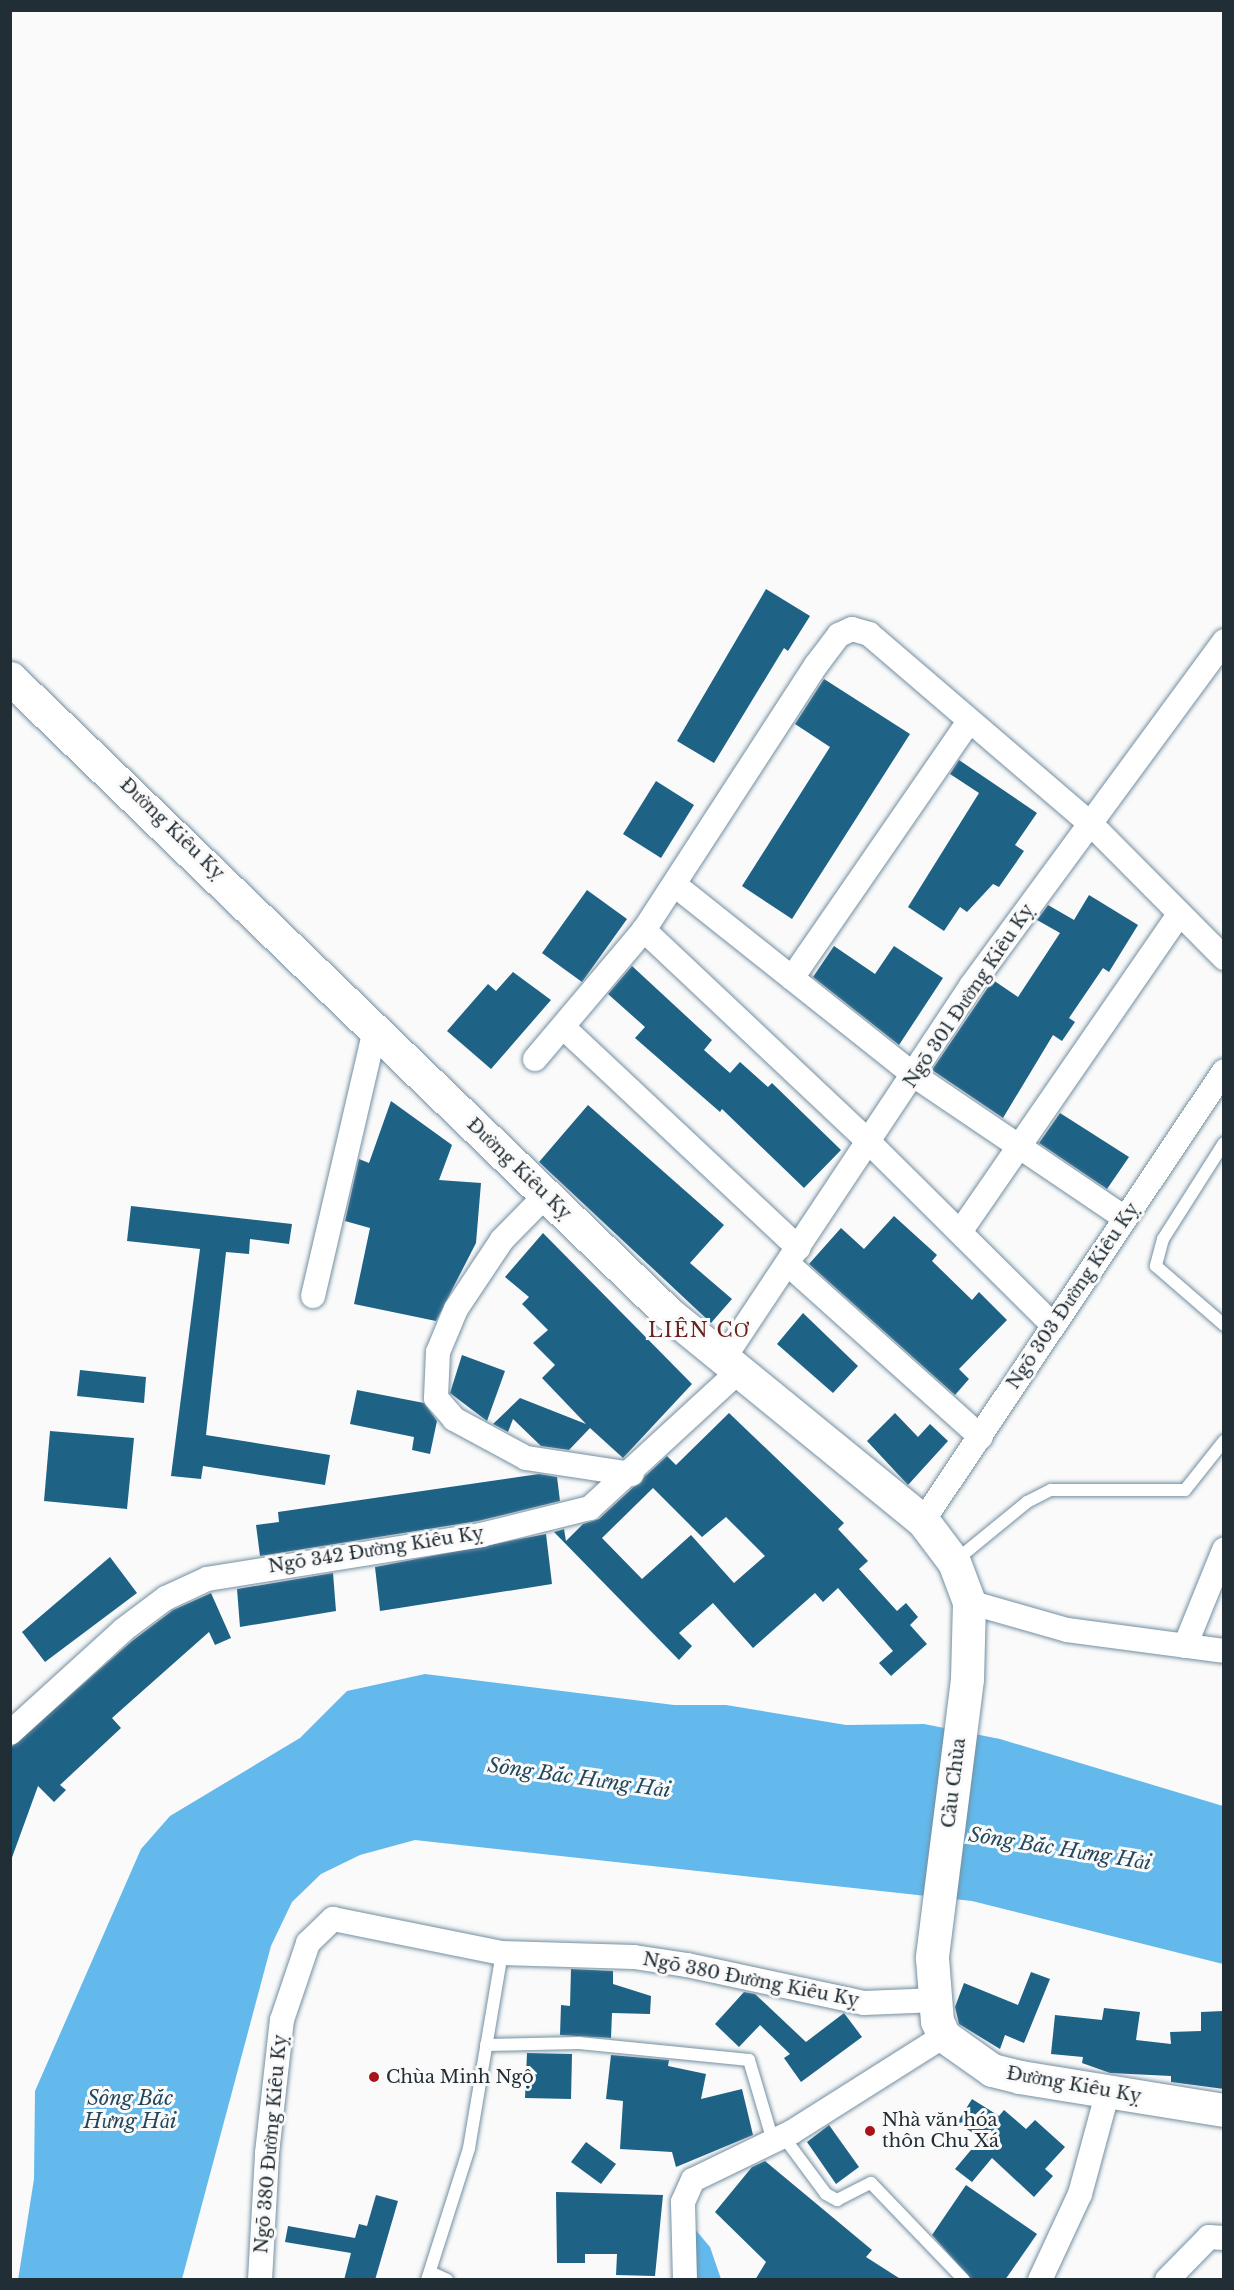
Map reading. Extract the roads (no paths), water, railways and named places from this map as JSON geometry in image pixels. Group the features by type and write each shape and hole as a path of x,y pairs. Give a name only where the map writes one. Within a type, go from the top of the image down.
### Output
{"main road":[{"name":"Đường Kiêu Kỵ","path":"10,678 546,1196 732,1364 923,1521 954,1562 969,1602 967,1679"},
{"name":"Cầu Chùa","path":"938,2000 932,1958 967,1679"},
{"path":"938,2000 937,2021 944,2036"},
{"name":"Đường Kiêu Kỵ","path":"944,2036 992,2070 1224,2110"}],"street":[{"path":"535,1059 644,930 839,635 852,629 869,634 1091,824 1179,916 1224,958"},
{"name":"Ngõ 301 Đường Kiêu Kỵ","path":"732,1364 793,1256 915,1076 978,977 1224,641"},
{"path":"792,978 969,721"},
{"path":"675,885 915,1076 1125,1218"},
{"path":"960,1232 1018,1145 1179,916"},
{"path":"644,930 870,1143 1051,1323"},
{"path":"563,1027 793,1256 981,1437"},
{"path":"313,1296 375,1029"},
{"name":"Ngõ 303 Đường Kiêu Kỵ","path":"923,1521 981,1437 1051,1323 1224,1071"},
{"path":"546,1196 502,1240 459,1303 438,1352 436,1398 454,1419 526,1458 632,1474"},
{"name":"Ngõ 342 Đường Kiêu Kỵ","path":"10,1733 123,1630 166,1598 207,1579 566,1518 604,1500 632,1474 732,1364"},
{"path":"1185,1646 1224,1550"},
{"path":"969,1602 1066,1629 1224,1651"},
{"name":"Ngõ 380 Đường Kiêu Kỵ","path":"260,2280 267,2153 282,2020 299,1961 320,1927 333,1919 350,1919 502,1953 634,1957 864,2003 938,2000"},
{"path":"686,2280 686,2189 693,2180 778,2139 944,2036"},
{"path":"1040,2280 1080,2194 1108,2091"},
{"path":"1167,2280 1209,2237 1224,2238"}],"lane":[{"path":"1224,1143 1163,1239 1156,1266 1224,1324"},
{"path":"954,1562 1027,1502 1051,1490 1185,1490 1224,1441"},
{"path":"447,2280 429,2276 469,2148 502,1953"},
{"path":"486,2044 579,2043 749,2060 778,2139 826,2194 837,2200 871,2183 964,2280"}],"water":[{"name":"Sông Bắc Hưng Hải","path":"425,1674 674,1705 726,1705 846,1725 924,1724 1000,1739 1223,1806 1223,1964 972,1901 415,1840 360,1855 321,1874 292,1902 271,1946 182,2279 18,2280 34,2179 35,2091 141,1849 170,1816 300,1738 347,1691"},
{"path":"694,2228 710,2247 721,2279 692,2280"}],"place":[{"name":"Chùa Minh Ngộ","path":"374,2077"},
{"name":"Nhà văn hóa thôn Chu Xá","path":"870,2131"}],"district":[{"name":"LIÊN CƠ","path":"699,1330"}]}
